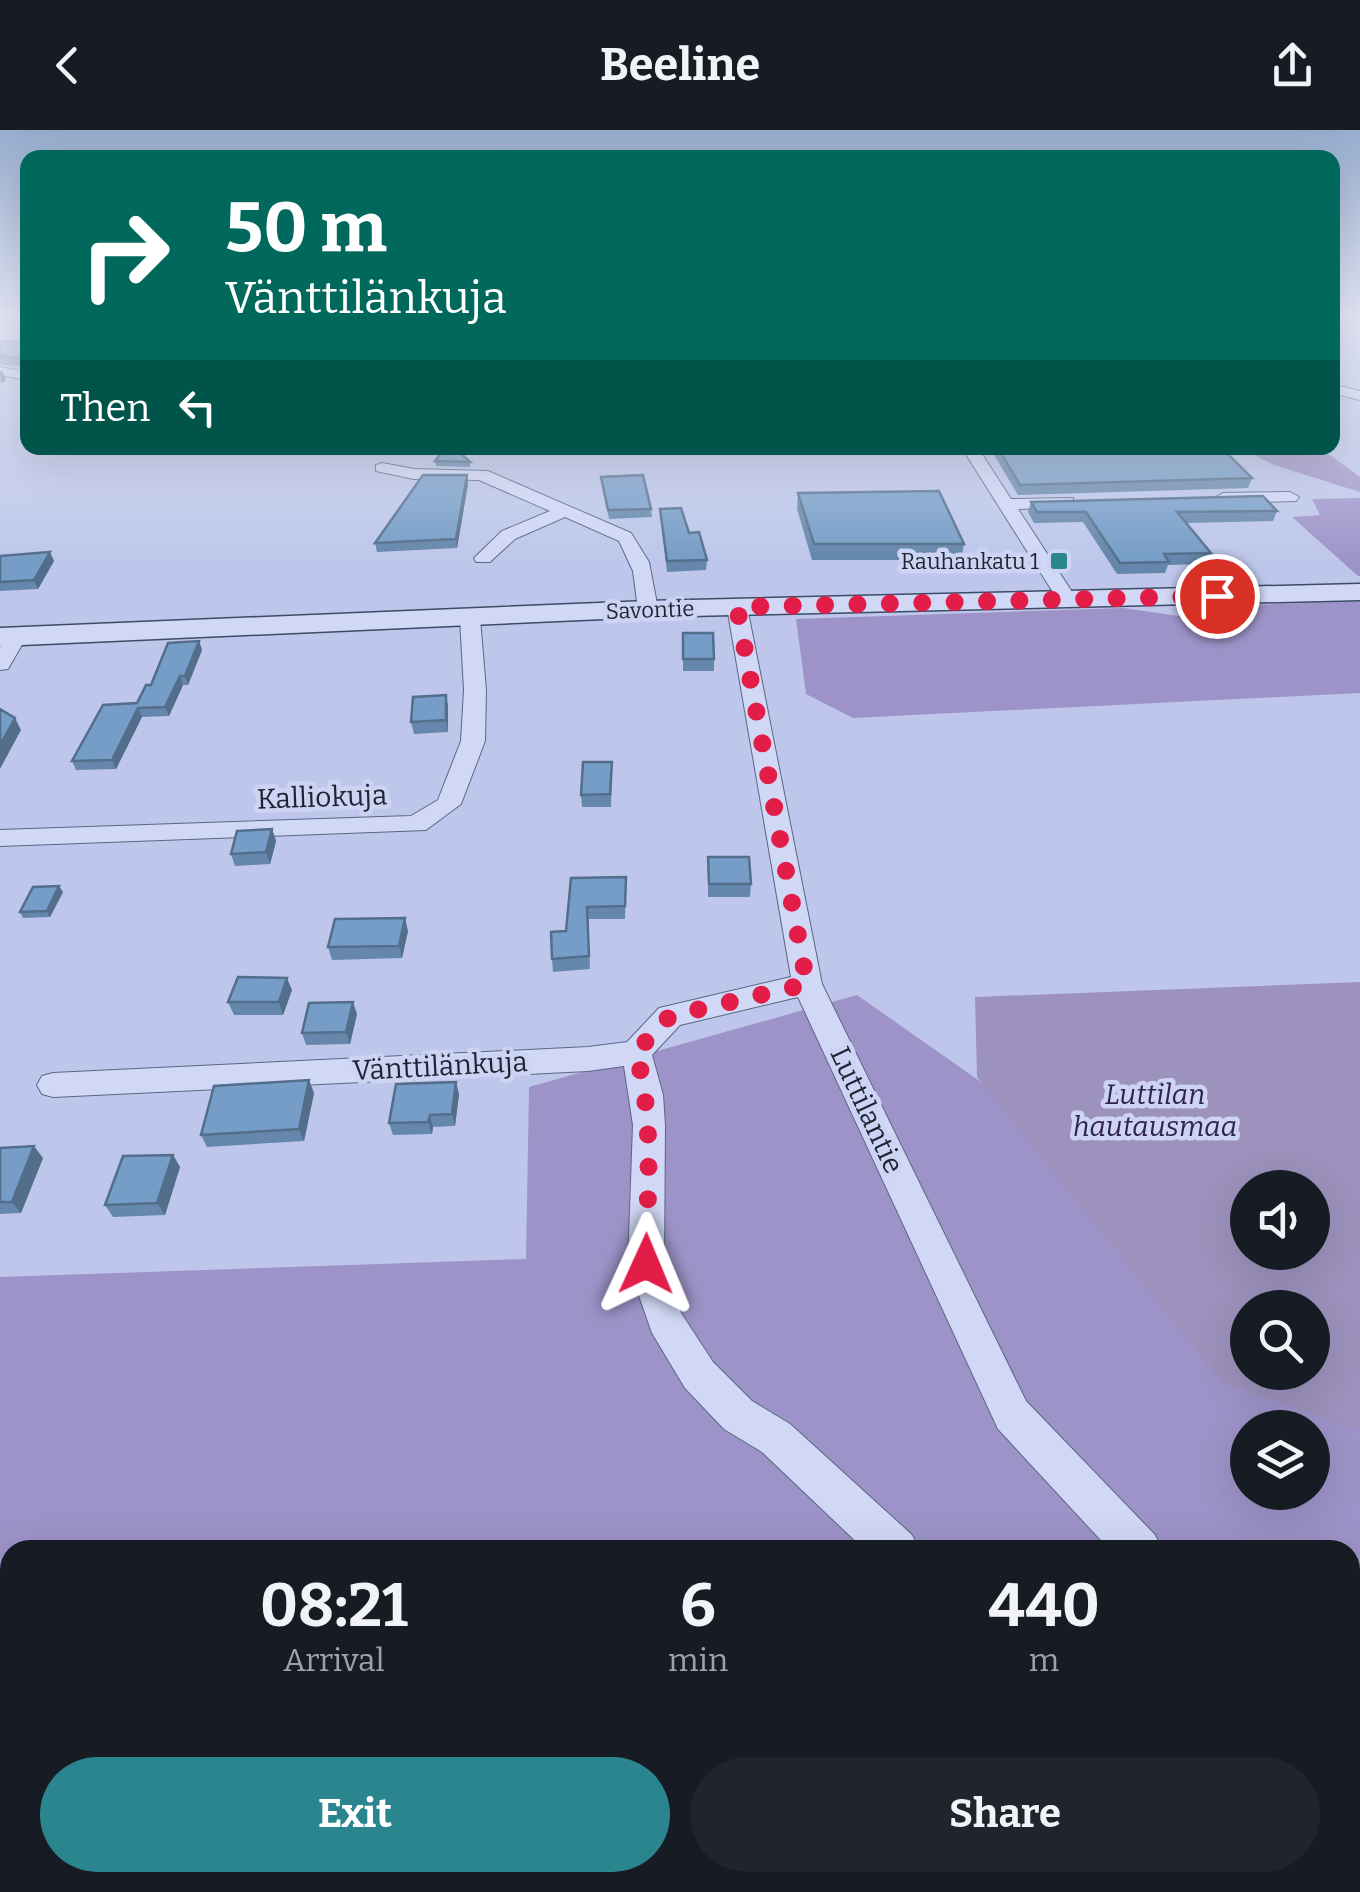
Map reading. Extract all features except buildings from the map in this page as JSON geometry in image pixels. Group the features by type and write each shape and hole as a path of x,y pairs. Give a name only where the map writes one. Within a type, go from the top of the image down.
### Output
{"street":[{"path":"975,455 1068,601"},
{"path":"382,468 482,476 625,537 634,546 645,578 648,609"},
{"path":"1196,499 1290,497"},
{"path":"1008,504 1083,502"},
{"path":"483,558 504,538 564,511"},
{"name":"Savontie","path":"8,636 648,609 1360,592"},
{"name":"Luttilantie","path":"737,607 807,984 1012,1416 1130,1540"},
{"name":"Kalliokuja","path":"0,838 417,824 450,804 473,741 475,690 470,618"},
{"path":"0,664 8,636"},
{"path":"807,984 670,1016 636,1052 647,1094 649,1125 646,1264 665,1321 699,1375 738,1416 776,1438 887,1540"},
{"name":"Vänttilänkuja","path":"53,1085 588,1058 636,1052"}],"shaded area":[{"path":"1255,455 1330,455 1360,477 1360,492 1274,465"},
{"path":"1360,498 1358,576 1292,517 1320,515 1312,499"},
{"path":"1360,601 1360,693 853,718 806,694 796,619 1123,608 1200,619 1248,605"},
{"path":"857,995 1230,1257 1230,1270 1249,1270 1278,1290 1230,1290 1230,1390 1330,1390 1330,1363 1360,1348 1360,1540 0,1540 0,1277 526,1259 529,1087"}],"green space":[{"name":"Luttilan hautausmaa","path":"1360,982 1360,1430 1330,1420 1330,1410 1301,1410 1243,1390 1330,1390 1330,1290 1230,1290 1230,1386 1222,1383 977,1077 975,997"}],"place":[{"name":"Rauhankatu 1","path":"1059,561"}],"route":[{"path":"646,1264 649,1125 647,1094 636,1052 670,1016 807,984 737,607 1217,596"}]}
